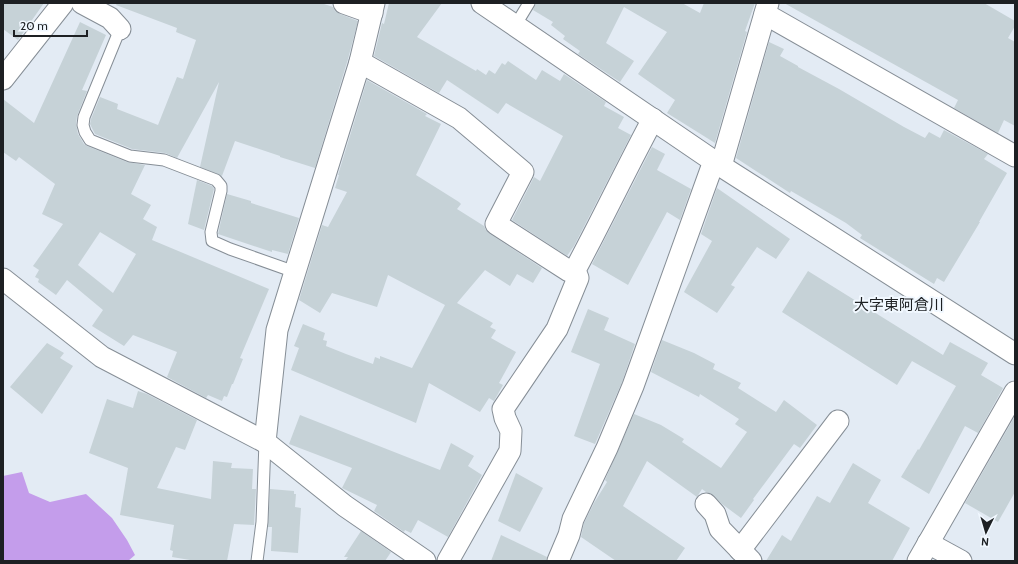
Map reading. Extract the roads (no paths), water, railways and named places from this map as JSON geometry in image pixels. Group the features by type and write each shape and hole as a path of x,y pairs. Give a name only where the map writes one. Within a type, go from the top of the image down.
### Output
{"street":[{"path":"3,79 63,3"},
{"path":"82,3 110,18 120,29"},
{"path":"265,442 277,330 360,62 373,8 344,3"},
{"path":"482,3 718,164 1015,354"},
{"path":"558,561 569,535 573,519 607,448 633,386 718,164 766,9 1015,156"},
{"path":"360,62 459,118 523,172 496,224 568,271 575,270"},
{"path":"448,561 510,451 510,431 503,409 557,329 578,278 575,270 606,213 621,179 653,119"},
{"path":"3,279 102,357 265,442 344,506 425,561"},
{"path":"918,561 1015,392"},
{"path":"706,504 716,514 720,529 745,555 838,421"},
{"path":"928,543 961,561"}],"lane":[{"path":"515,26 529,3"},
{"path":"120,29 84,116 83,125 90,140 130,156 164,160 216,180 221,186 221,191 211,232 212,241 295,272"},
{"path":"257,561 262,522 265,442"}],"district":[{"name":"大字東阿倉川","path":"899,305"}]}
